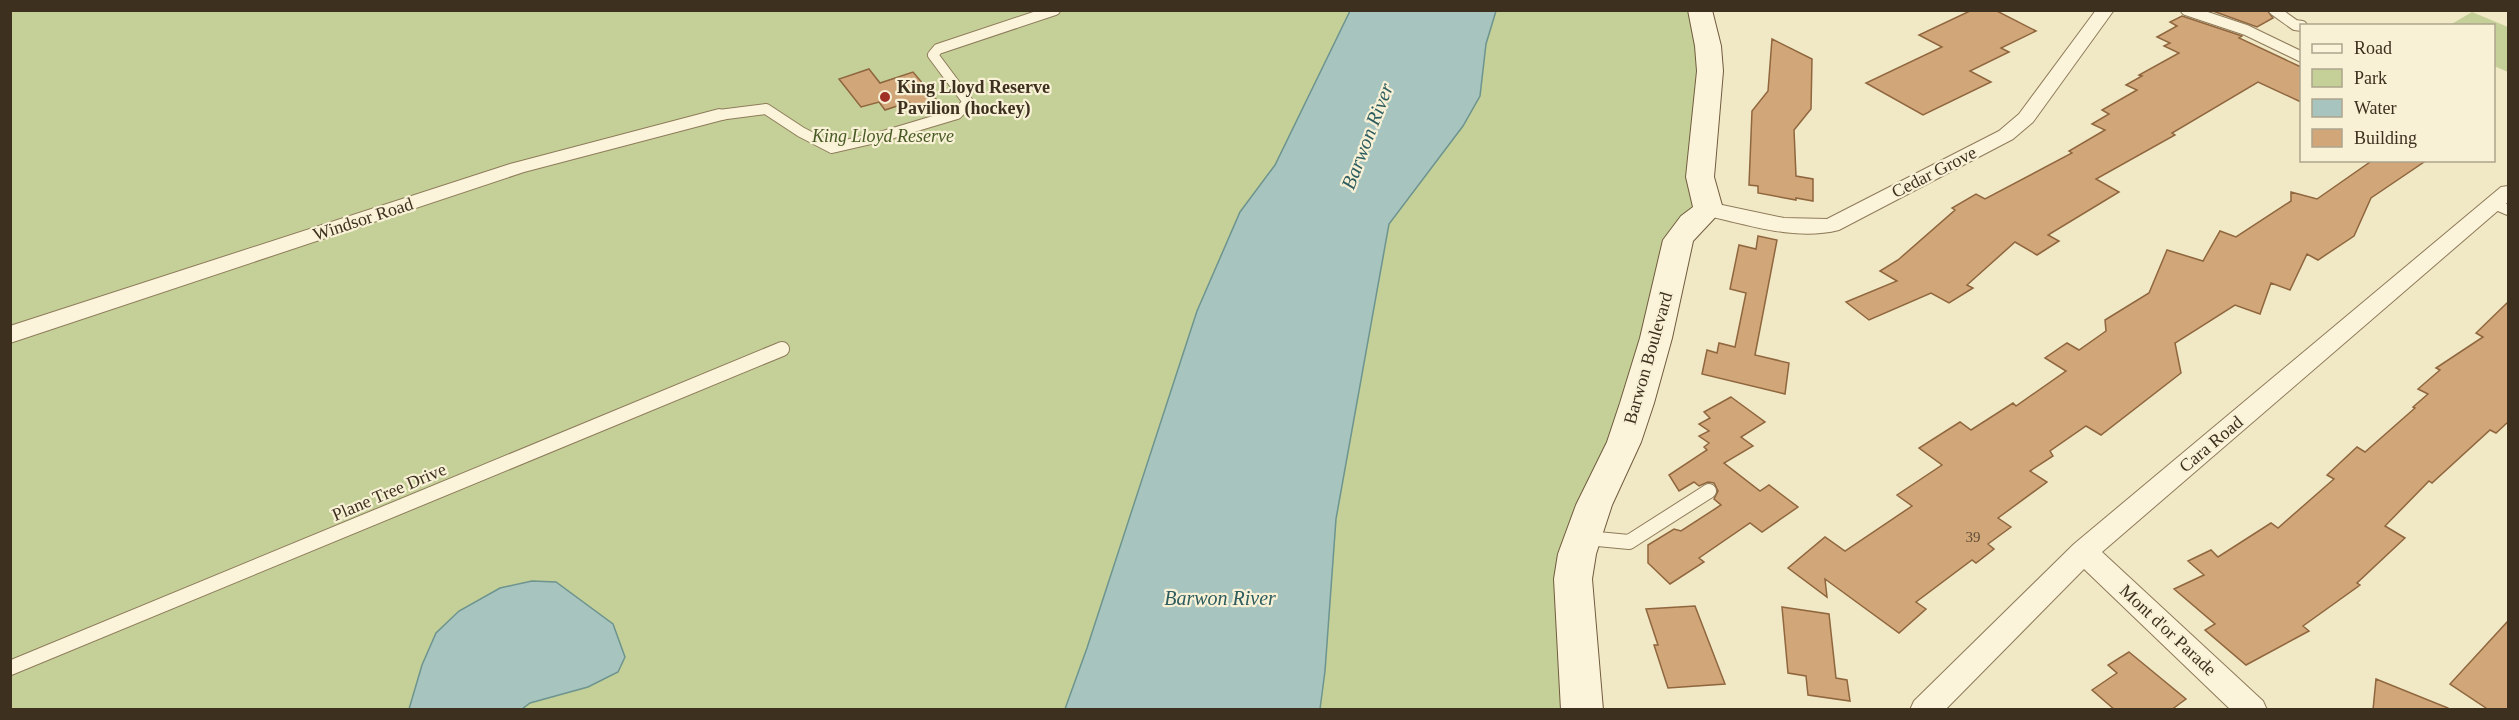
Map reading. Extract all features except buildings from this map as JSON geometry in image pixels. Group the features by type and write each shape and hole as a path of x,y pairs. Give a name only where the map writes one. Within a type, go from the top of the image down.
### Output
{"street":[{"path":"1700,10 1708,46 1710,71 1700,177 1708,209"},
{"name":"Cedar Grove","path":"1708,209 1785,225 1809,227 1831,225 2006,135 2026,118 2105,10"},
{"name":"Windsor Road","path":"10,335 517,168 719,115"},
{"name":"Cara Road","path":"1925,710 2084,552 2504,202"},
{"name":"Barwon Boulevard","path":"1582,710 1573,579 1583,538 1637,403 1656,338 1678,240 1691,223 1708,209"},
{"name":"Mont d'or Parade","path":"2084,552 2252,710"}],"lane":[{"path":"719,115 766,109 801,132 832,148 880,137 957,114 968,102 933,55 938,49 1055,10"},
{"path":"2186,10 2201,18 2253,33 2300,57"},
{"path":"2274,10 2295,25 2300,26"},
{"name":"Plane Tree Drive","path":"10,668 782,349"},
{"path":"1583,538 1629,542 1709,491"}],"green space":[{"name":"King Lloyd Reserve","path":"10,11 1350,11 1275,165 1240,212 1197,311 1065,710 11,709"},
{"path":"1496,11 1700,11 1710,71 1691,223 1594,505 1582,709 1320,710 1336,519 1389,224 1463,126 1480,96 1486,44"},
{"path":"2472,12 2508,27 2508,72 2495,66 2495,24 2452,24"}],"water":[{"name":"Barwon River","path":"1350,11 1496,11 1486,44 1480,96 1463,126 1389,224 1336,519 1320,709 1065,709 1197,311 1240,212 1275,165"},
{"path":"532,581 556,582 613,624 625,657 618,672 588,687 530,703 522,709 409,709 422,665 436,633 459,611 500,588"}],"place":[{"name":"King Lloyd Reserve Pavilion (hockey)","path":"885,97"}]}
